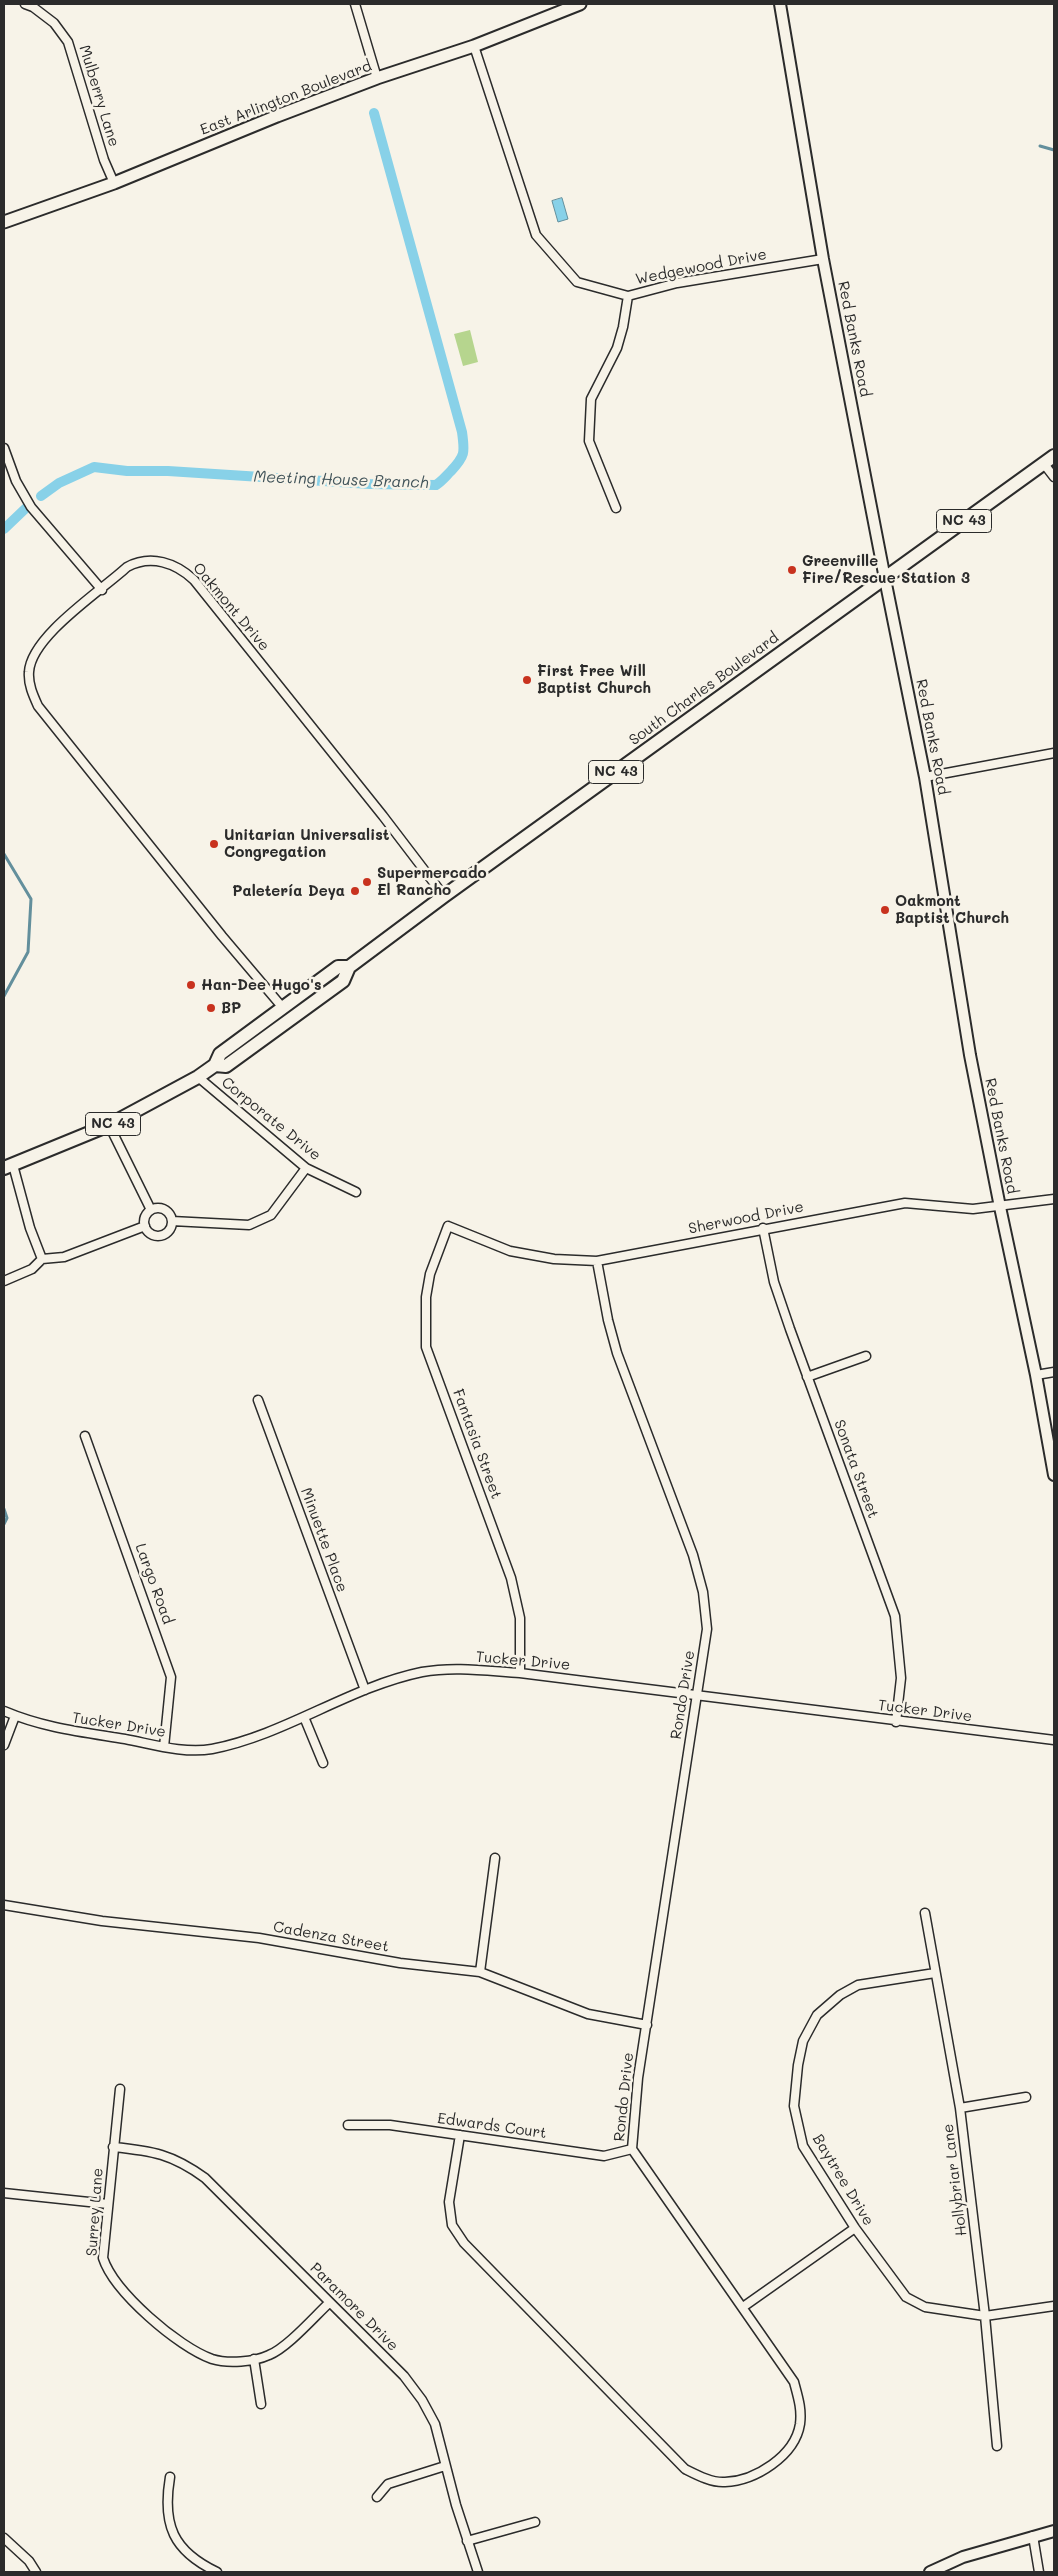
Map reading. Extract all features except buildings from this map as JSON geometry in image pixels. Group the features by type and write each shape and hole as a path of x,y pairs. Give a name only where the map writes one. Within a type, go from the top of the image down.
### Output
{"main road":[{"name":"East Arlington Boulevard","path":"4,222 114,183 277,116 377,78 474,46 580,4"},
{"name":"South Charles Boulevard","path":"8,1167 109,1125 215,1065 220,1054 338,967 349,966 1049,460"},
{"name":"South Charles Boulevard","path":"215,1065 226,1066 308,1008 343,981 349,966"},
{"path":"308,1008 308,1000 332,980 333,971"},
{"path":"232,1062 231,1055 235,1050 277,1021 284,1014 283,1008"}],"street":[{"name":"Mulberry Lane","path":"25,4 49,19 68,42 104,160 114,183"},
{"path":"355,4 377,78"},
{"name":"Red Banks Road","path":"780,4 823,259 884,579 925,777 970,1056 1036,1375 1054,1475"},
{"name":"Wedgewood Drive","path":"474,46 536,236 577,282 628,296 677,283 823,259"},
{"path":"616,508 589,441 590,416 591,399 617,348 623,327 628,296"},
{"path":"4,448 16,481 30,507 102,590"},
{"path":"1049,460 1054,477"},
{"name":"Oakmont Drive","path":"283,1008 222,936 44,713 31,691 29,672 33,655 47,635 137,562 154,560 182,569 194,580 379,811 444,896"},
{"path":"925,777 1054,753"},
{"name":"Corporate Drive","path":"198,1076 306,1168 356,1192"},
{"path":"109,1125 151,1210"},
{"path":"8,1167 42,1259"},
{"path":"172,1221 249,1225 271,1215 306,1168"},
{"name":"Sherwood Drive","path":"448,1226 510,1251 554,1259 597,1260 905,1203 973,1209 1000,1208 1054,1199"},
{"path":"151,1210 165,1210 172,1221 167,1233 158,1236 150,1233 145,1226 145,1217 151,1210"},
{"path":"4,1281 32,1269 42,1259 64,1257 145,1226"},
{"name":"Fantasia Street","path":"448,1226 429,1282 426,1297 426,1347 511,1578 520,1618 520,1673"},
{"name":"Sonata Street","path":"763,1228 774,1282 895,1616 902,1678 896,1722"},
{"name":"Rondo Drive","path":"460,2136 449,2202 452,2225 464,2243 685,2469 701,2477 724,2482 752,2477 782,2455 791,2445 800,2426 801,2406 794,2382 744,2307 632,2149 632,2126 706,1629 703,1592 693,1556 618,1353 608,1320 597,1260"},
{"path":"807,1377 866,1356"},
{"path":"1036,1375 1054,1372"},
{"name":"Minuette Place","path":"258,1400 365,1690"},
{"name":"Largo Road","path":"85,1436 171,1677 164,1746"},
{"name":"Tucker Drive","path":"4,1711 55,1729 164,1746 209,1749 230,1744 304,1717 365,1690 421,1672 446,1669 520,1673 696,1697 1054,1740"},
{"path":"4,1745 15,1716"},
{"path":"304,1717 323,1763"},
{"path":"480,1972 495,1858"},
{"name":"Cadenza Street","path":"4,1905 102,1921 258,1938 400,1962 480,1972 588,2014 647,2025"},
{"name":"Hollybriar Lane","path":"925,1913 960,2108 985,2316 997,2446"},
{"name":"Baytree Drive","path":"935,1973 858,1985 840,1995 817,2015 804,2041 798,2065 794,2106 803,2146 855,2228 906,2297 925,2307 985,2316 1054,2306"},
{"name":"Surrey Lane","path":"120,2088 102,2258 106,2270 117,2285 159,2325 194,2350 213,2359 230,2362 270,2355 299,2332 329,2303"},
{"path":"960,2108 1026,2097"},
{"name":"Edwards Court","path":"348,2124 390,2125 604,2156 632,2149"},
{"name":"Paramore Drive","path":"113,2147 160,2153 182,2162 205,2178 225,2194 329,2303 404,2376 422,2400 435,2424 466,2541 478,2572"},
{"path":"4,2193 108,2204"},
{"path":"744,2307 855,2228"},
{"path":"254,2359 261,2404"},
{"path":"377,2497 388,2484 445,2466"},
{"path":"170,2477 167,2516 177,2540 194,2561 217,2572"},
{"path":"466,2541 535,2522"},
{"path":"930,2572 964,2556 1054,2531"},
{"path":"1033,2536 1039,2572"},
{"path":"4,2538 29,2561 36,2572"}],"green space":[{"path":"470,330 478,362 463,366 454,334"}],"water":[{"path":"562,198 568,219 558,222 552,201"}],"waterway":[{"name":"Meeting House Branch","path":"41,496 59,483 94,467 127,471 168,471 370,484 436,485 456,466 463,454 462,432 374,113"},
{"path":"1040,146 1054,150"},
{"name":"Meeting House Branch","path":"4,529 26,508"},
{"name":"Meeting House Branch","path":"4,854 31,899 28,952 4,996"},
{"name":"Meeting House Branch","path":"4,1509 7,1518 4,1524"}],"place":[{"name":"Greenville Fire/Rescue Station 3","path":"792,570"},
{"name":"First Free Will Baptist Church","path":"527,680"},
{"name":"Unitarian Universalist Congregation","path":"214,844"},
{"name":"Supermercado El Rancho","path":"367,882"},
{"name":"Paletería Deya","path":"355,891"},
{"name":"Oakmont Baptist Church","path":"885,910"},
{"name":"Han-Dee Hugo's","path":"191,985"},
{"name":"BP","path":"211,1008"}]}
